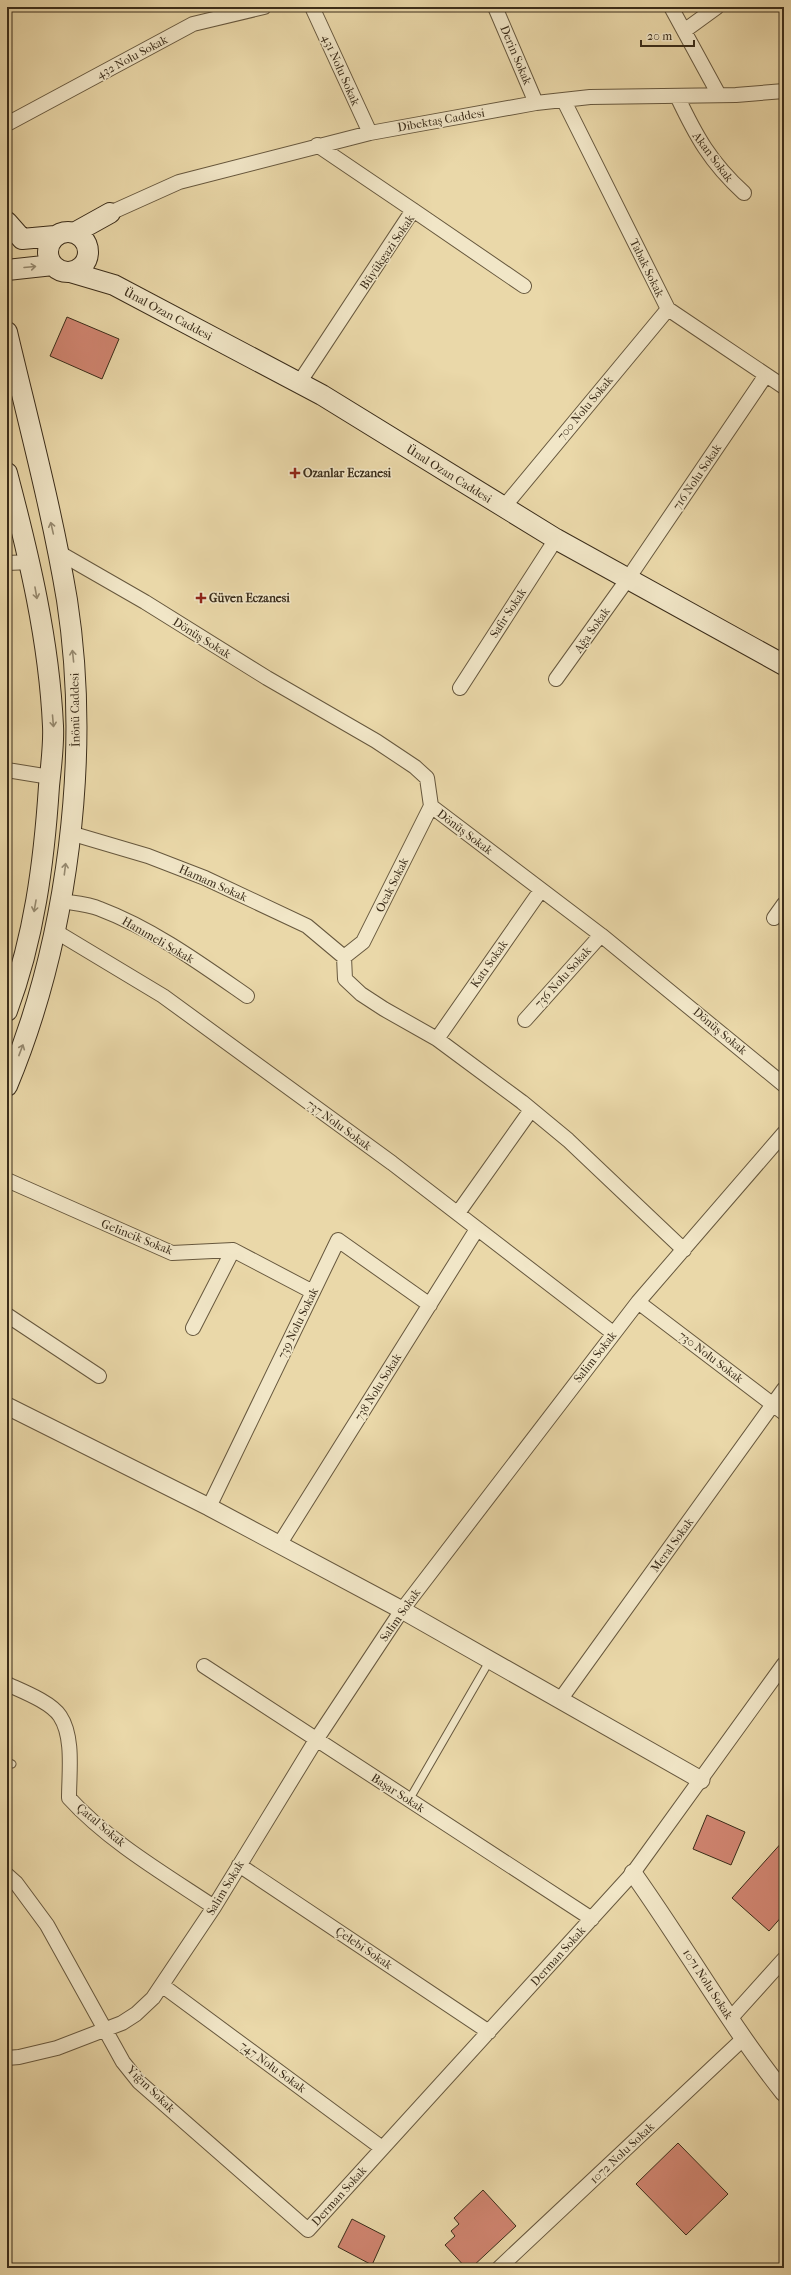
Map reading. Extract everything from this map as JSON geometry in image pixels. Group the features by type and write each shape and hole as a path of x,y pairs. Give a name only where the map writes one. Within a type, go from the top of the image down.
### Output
{"main road":[{"path":"110,213 96,230 76,242 48,247 49,260 62,268 114,285"},
{"path":"7,222 15,238 76,242 114,285"},
{"path":"7,270 82,266 76,242"},
{"name":"Ünal Ozan Caddesi","path":"114,285 322,395 503,508 556,539 627,580 784,665"},
{"name":"İnönü Caddesi","path":"7,332 58,552 67,600 75,676 76,745 70,832 61,901 55,931 37,1006 7,1086"},
{"name":"İnönü Caddesi","path":"7,473 31,562 47,666 53,727 46,832 39,886 30,937 11,986 7,1011"}],"street":[{"name":"432 Nolu Sokak","path":"7,124 194,24 264,7"},
{"name":"431 Nolu Sokak","path":"312,7 370,133"},
{"name":"Derin Sokak","path":"495,7 536,103"},
{"path":"672,7 719,95"},
{"path":"684,31 717,7"},
{"name":"Dibektaş Caddesi","path":"110,213 179,182 317,145 370,133 536,103 590,97 719,95 784,90"},
{"name":"Akan Sokak","path":"677,96 697,140 725,176 744,193"},
{"name":"Tabak Sokak","path":"564,101 668,309 784,387"},
{"path":"317,145 413,210"},
{"name":"Büyükgazi Sokak","path":"299,383 413,210 524,286"},
{"name":"700 Nolu Sokak","path":"503,508 668,309"},
{"name":"716 Nolu Sokak","path":"627,580 766,375"},
{"name":"Safir Sokak","path":"460,688 556,539"},
{"name":"Dönüş Sokak","path":"58,552 146,602 267,678 376,741 415,767 427,778 431,806 600,935 784,1085"},
{"path":"7,563 31,562"},
{"name":"Ağa Sokak","path":"556,679 627,580"},
{"path":"7,770 50,776"},
{"name":"Ocak Sokak","path":"344,957 363,942 431,806"},
{"name":"Hamam Sokak","path":"70,832 148,856 205,878 307,926 344,957"},
{"name":"Katı Sokak","path":"437,1039 541,890"},
{"name":"Hanımeli Sokak","path":"61,901 99,908 130,922 203,965 247,996"},
{"path":"774,918 784,904"},
{"name":"737 Nolu Sokak","path":"55,931 163,996 458,1214 613,1333"},
{"name":"736 Nolu Sokak","path":"524,1020 600,935"},
{"path":"344,957 345,979 361,994 437,1039 531,1110 568,1140 684,1250"},
{"path":"458,1214 531,1110"},
{"name":"Salim Sokak","path":"7,2058 19,2057 57,2048 122,2023 136,2014 154,1998 214,1907 316,1740 402,1610 613,1333 638,1302 784,1134"},
{"name":"Gelincik Sokak","path":"7,1180 172,1253 233,1250"},
{"name":"738 Nolu Sokak","path":"279,1545 477,1229"},
{"name":"739 Nolu Sokak","path":"209,1507 338,1240 430,1305"},
{"path":"193,1328 233,1250 313,1292"},
{"name":"730 Nolu Sokak","path":"638,1302 779,1408"},
{"path":"7,1315 99,1376"},
{"name":"Meral Sokak","path":"560,1700 779,1408 784,1389"},
{"path":"7,1406 209,1507 402,1610 701,1780"},
{"name":"Derman Sokak","path":"308,2230 633,1873 784,1664"},
{"name":"Başar Sokak","path":"204,1666 592,1919"},
{"name":"Çatal Sokak","path":"7,1684 40,1700 60,1715 68,1736 69,1798 82,1813 147,1862 214,1907"},
{"name":"Çelebi Sokak","path":"239,1865 488,2032"},
{"name":"1071 Nolu Sokak","path":"633,1873 670,1926 730,2019 784,2093"},
{"name":"Yığın Sokak","path":"7,1875 16,1883 47,1925 80,1987 123,2062 139,2082 308,2230"},
{"path":"730,2019 783,1962"},
{"name":"747 Nolu Sokak","path":"163,1986 382,2148"},
{"name":"1072 Nolu Sokak","path":"500,2268 744,2038"}],"lane":[{"path":"408,1800 490,1660"}],"building":[{"path":"67,317 119,339 102,379 50,356"},
{"path":"707,1815 745,1832 731,1865 693,1849"},
{"path":"784,1840 784,1914 769,1931 732,1898"},
{"path":"678,2143 728,2194 686,2235 636,2184"},
{"path":"483,2190 516,2226 471,2268 466,2268 445,2245 455,2236 451,2231 459,2224 454,2218"},
{"path":"352,2219 385,2236 372,2265 338,2247"}],"place":[{"name":"Ozanlar Eczanesi","path":"295,473"},
{"name":"Güven Eczanesi","path":"201,598"}]}
